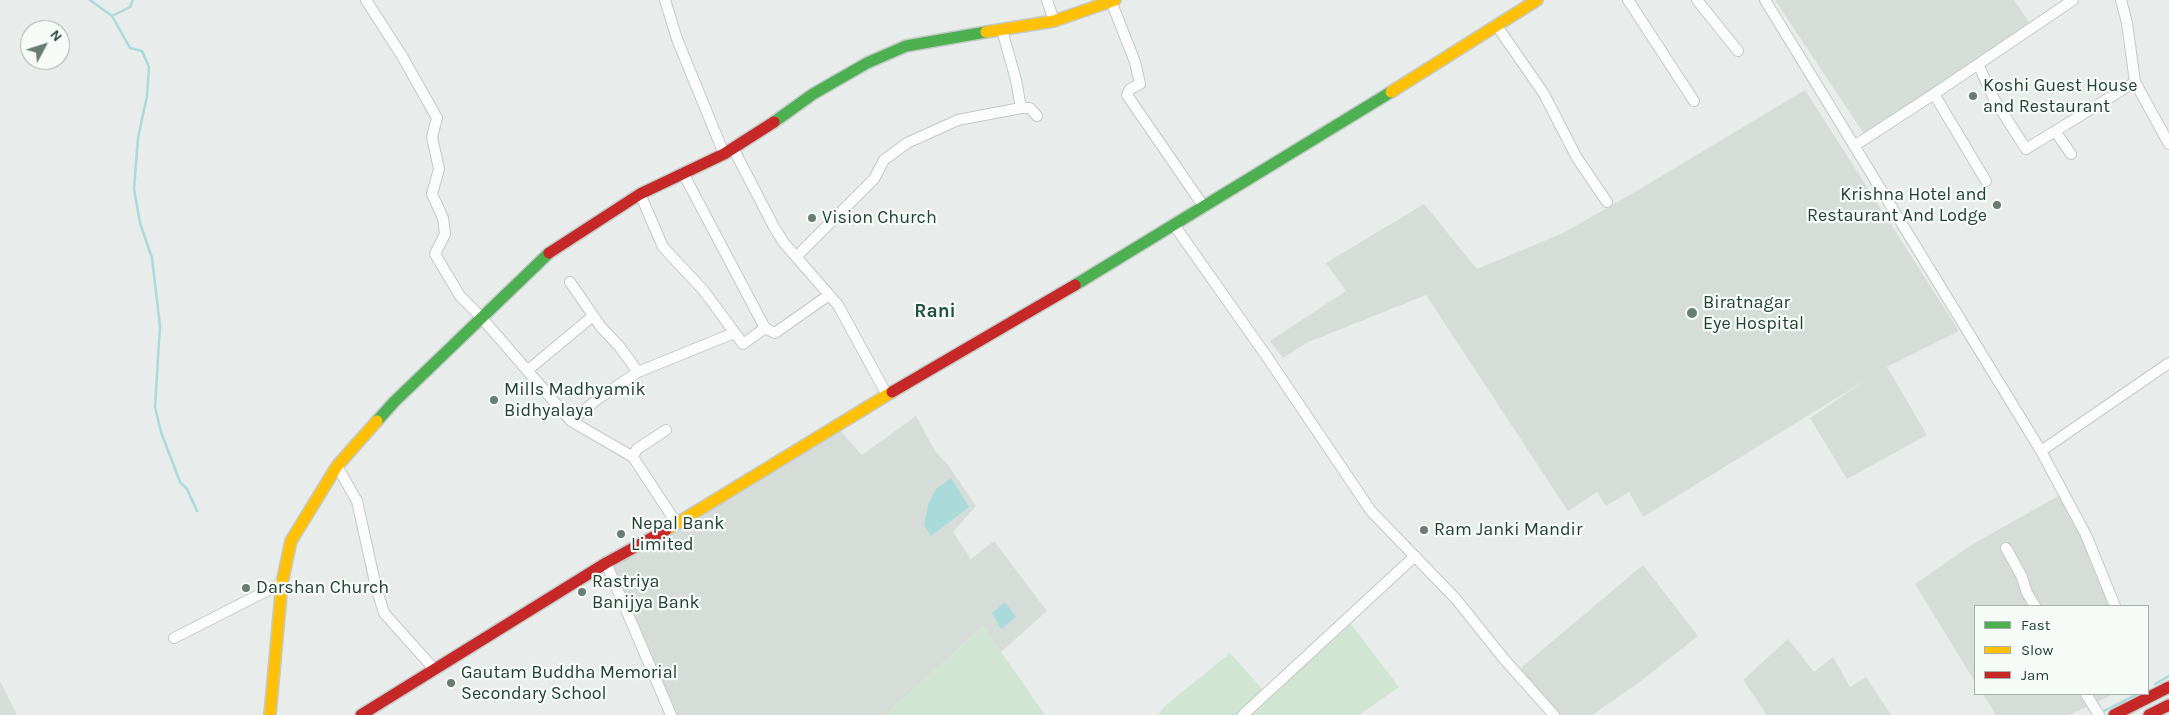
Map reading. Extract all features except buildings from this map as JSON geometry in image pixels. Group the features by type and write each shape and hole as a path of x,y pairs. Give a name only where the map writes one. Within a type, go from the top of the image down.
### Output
{"main road":[{"path":"270,715 282,583 291,541 337,466 394,402 555,248 640,194 728,151 776,121 812,94 867,63 906,46 1054,21 1113,0"},
{"path":"360,715 606,563 676,524 838,427 887,395 1204,207 1535,1"},
{"path":"2151,690 2169,687"},
{"path":"2114,715 2144,695"},
{"path":"2149,715 2165,710"}],"street":[{"path":"366,0 402,56 437,118 432,137 439,169 432,194 443,218 445,234 435,254 460,296 481,317 571,421 633,457 676,524"},
{"path":"665,0 677,39 728,151 774,227 796,257 838,306 887,395"},
{"path":"1047,0 1054,21"},
{"path":"1113,0 1135,62 1140,84 1130,89 1127,94 1177,166 1181,177 1204,207"},
{"path":"1628,0 1694,100"},
{"path":"1698,0 1738,51"},
{"path":"1765,0 2041,451 2086,535 2115,605"},
{"path":"1854,146 2073,0"},
{"path":"2121,0 2127,23 2135,82 2169,144"},
{"path":"1497,26 1544,94 1577,158 1607,202"},
{"path":"1002,30 1022,108"},
{"path":"1978,64 1994,99 2026,148 2135,82"},
{"path":"1934,94 1986,181"},
{"path":"796,257 874,179 884,160 896,150 937,128 958,120 1022,108 1030,108 1037,116"},
{"path":"2055,131 2071,154"},
{"path":"683,173 765,328 775,333 829,295"},
{"path":"640,194 663,247 704,291 743,344 765,328"},
{"path":"1174,225 1265,354 1371,511 1456,599 1504,659 1554,715"},
{"path":"570,282 593,316 638,372"},
{"path":"528,370 593,316"},
{"path":"571,421 599,398 638,372 734,333"},
{"path":"2041,451 2169,363"},
{"path":"633,457 637,449 666,430"},
{"path":"337,466 357,501 376,587 384,613 435,670"},
{"path":"2006,548 2034,605"},
{"path":"1243,715 1415,556"},
{"path":"606,563 671,715"},
{"path":"174,638 282,583"},
{"path":"2151,690 2165,710"},
{"path":"2087,695 2099,715"}],"shaded area":[{"path":"1775,0 2014,0 2030,24 1864,134"},
{"name":"Biratnagar Eye Hospital","path":"1805,90 1959,331 1887,367 1927,435 1847,479 1810,418 1866,380 1643,517 1629,492 1606,506 1597,492 1568,511 1426,295 1306,343 1283,358 1270,341 1346,291 1326,263 1424,204 1477,269 1563,233"},
{"path":"916,416 935,451 948,465 976,506 953,532 971,559 994,541 1047,611 1000,653 982,627 886,715 671,715 606,563 837,427 862,455"},
{"path":"2062,494 2114,605 1974,605 1974,680 1915,584 1973,544"},
{"path":"1643,565 1698,636 1637,684 1592,715 1554,715 1516,672"},
{"path":"1788,639 1814,672 1833,657 1850,687 1866,677 1891,715 1767,715 1743,680"},
{"path":"0,681 17,715 0,715"},
{"path":"1984,695 2112,695 2069,715 1996,715"}],"green space":[{"path":"1347,619 1399,687 1359,715 1158,715 1165,706 1230,653 1267,694"},
{"path":"983,626 1045,715 886,715"}],"water":[{"path":"951,478 969,507 931,536 924,525 928,505 936,489"},
{"path":"1005,602 1016,617 1001,629 992,613"}],"waterway":[{"path":"90,0 112,16 130,7 133,0"},
{"path":"112,16 130,48 142,51 149,67 147,96 138,138 134,189 140,223 152,258 160,326 155,407 161,432 180,482 187,489 197,511"},
{"path":"2155,684 2169,676"},
{"path":"2102,712 2135,695"}],"traffic: fast":[{"path":"774,122 813,94 867,63 906,46 986,32"},
{"path":"1075,285 1391,92"},
{"path":"377,421 394,402 549,253"}],"traffic: slow":[{"path":"986,32 1054,21 1115,0"},
{"path":"1391,92 1537,0"},
{"path":"666,530 892,392"},
{"path":"270,715 282,583 291,541 337,466 377,421"}],"traffic: jam":[{"path":"549,253 640,194 724,154 774,122"},
{"path":"892,392 1075,285"},
{"path":"361,715 606,563 666,530"},
{"path":"2114,715 2169,687"},
{"path":"2149,715 2169,705"}],"place":[{"name":"Koshi Guest House and Restaurant","path":"1973,96"},
{"name":"Krishna Hotel and Restaurant And Lodge","path":"1997,205"},
{"name":"Vision Church","path":"812,218"},
{"name":"Biratnagar Eye Hospital","path":"1692,313"},
{"name":"Mills Madhyamik Bidhyalaya","path":"494,400"},
{"name":"Ram Janki Mandir","path":"1424,530"},
{"name":"Nepal Bank Limited","path":"621,534"},
{"name":"Darshan Church","path":"246,588"},
{"name":"Rastriya Banijya Bank","path":"582,592"},
{"name":"Gautam Buddha Memorial Secondary School","path":"451,683"}],"district":[{"name":"Rani","path":"935,312"}]}
